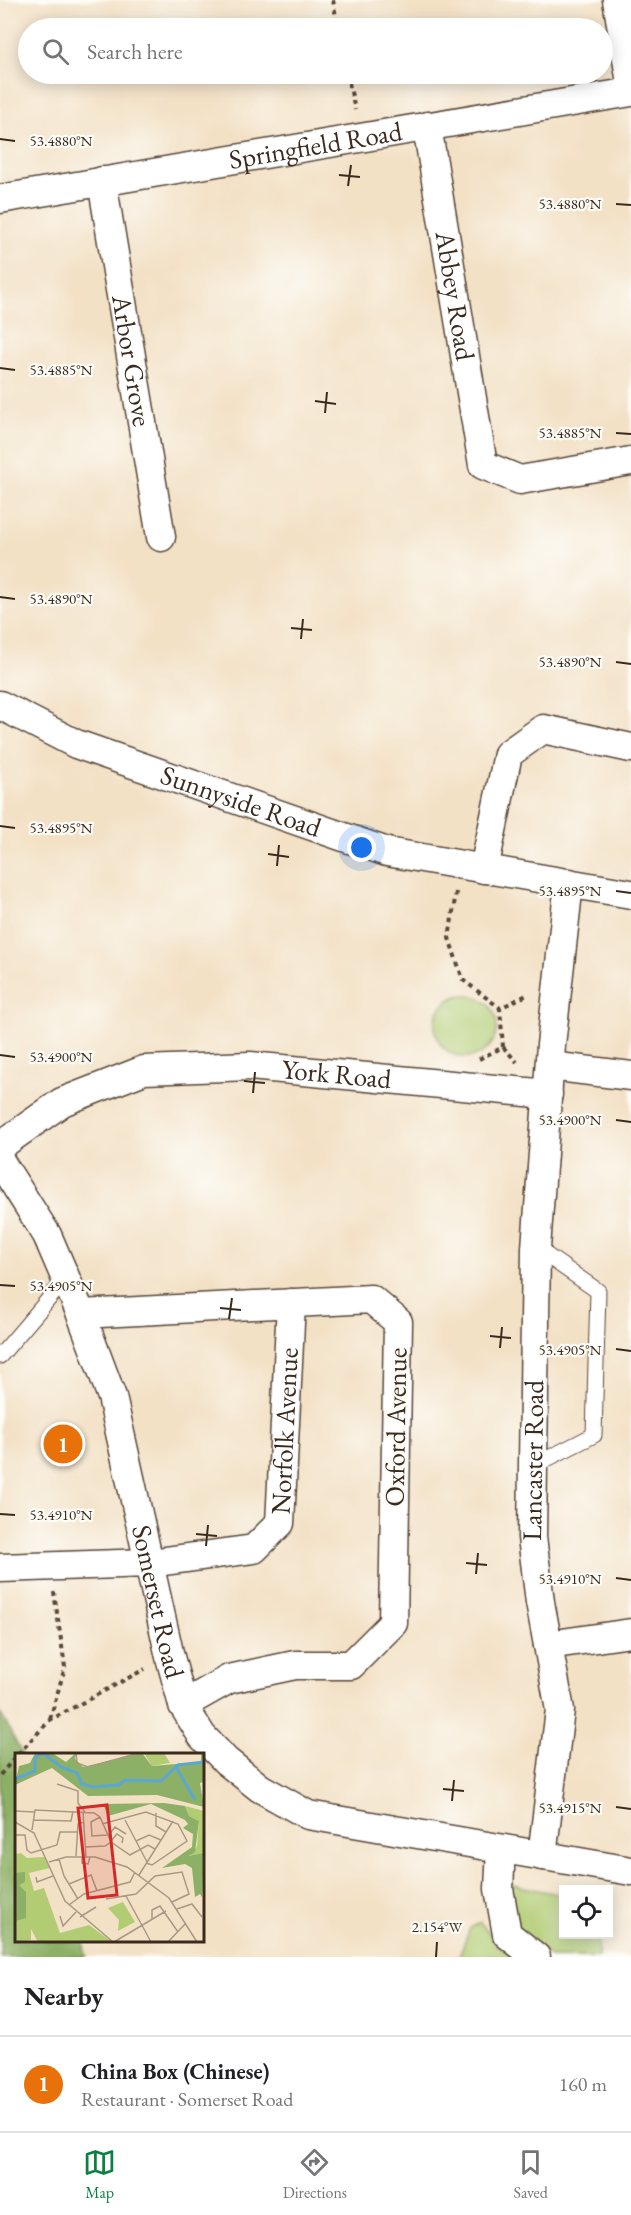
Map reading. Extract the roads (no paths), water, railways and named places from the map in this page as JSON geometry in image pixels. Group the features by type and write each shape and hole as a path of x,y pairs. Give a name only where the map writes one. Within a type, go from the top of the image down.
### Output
{"street":[{"path":"617,0 631,83"},
{"name":"Springfield Road","path":"0,199 631,92"},
{"name":"Abbey Road","path":"427,126 483,465 520,480 631,461"},
{"name":"Arbor Grove","path":"102,182 161,537"},
{"name":"Sunnyside Road","path":"0,705 76,744 387,852 631,894"},
{"path":"472,867 508,754 543,729 631,748"},
{"name":"Lancaster Road","path":"542,1856 560,1710 540,1602 532,1537 536,1248 549,1066 569,883"},
{"name":"York Road","path":"0,1146 62,1102 144,1070 250,1066 548,1094"},
{"path":"549,1066 631,1076"},
{"name":"Somerset Road","path":"4,1178 47,1235 81,1314 112,1397 170,1657 183,1705 202,1736 226,1761 260,1788 308,1815 631,1871"},
{"name":"Oxford Avenue","path":"81,1314 371,1299 398,1322 393,1623 351,1665 295,1665 229,1679 183,1705"},
{"name":"Norfolk Avenue","path":"0,1568 150,1563 254,1550 280,1523 291,1303"},
{"path":"548,1645 631,1633"},
{"path":"501,1849 499,1888 507,1934 536,1957"}],"lane":[{"path":"533,1466 594,1435 598,1291 536,1248"},
{"path":"0,1356 65,1280"}],"place":[{"name":"China Box (Chinese)","path":"63,1444"}]}
